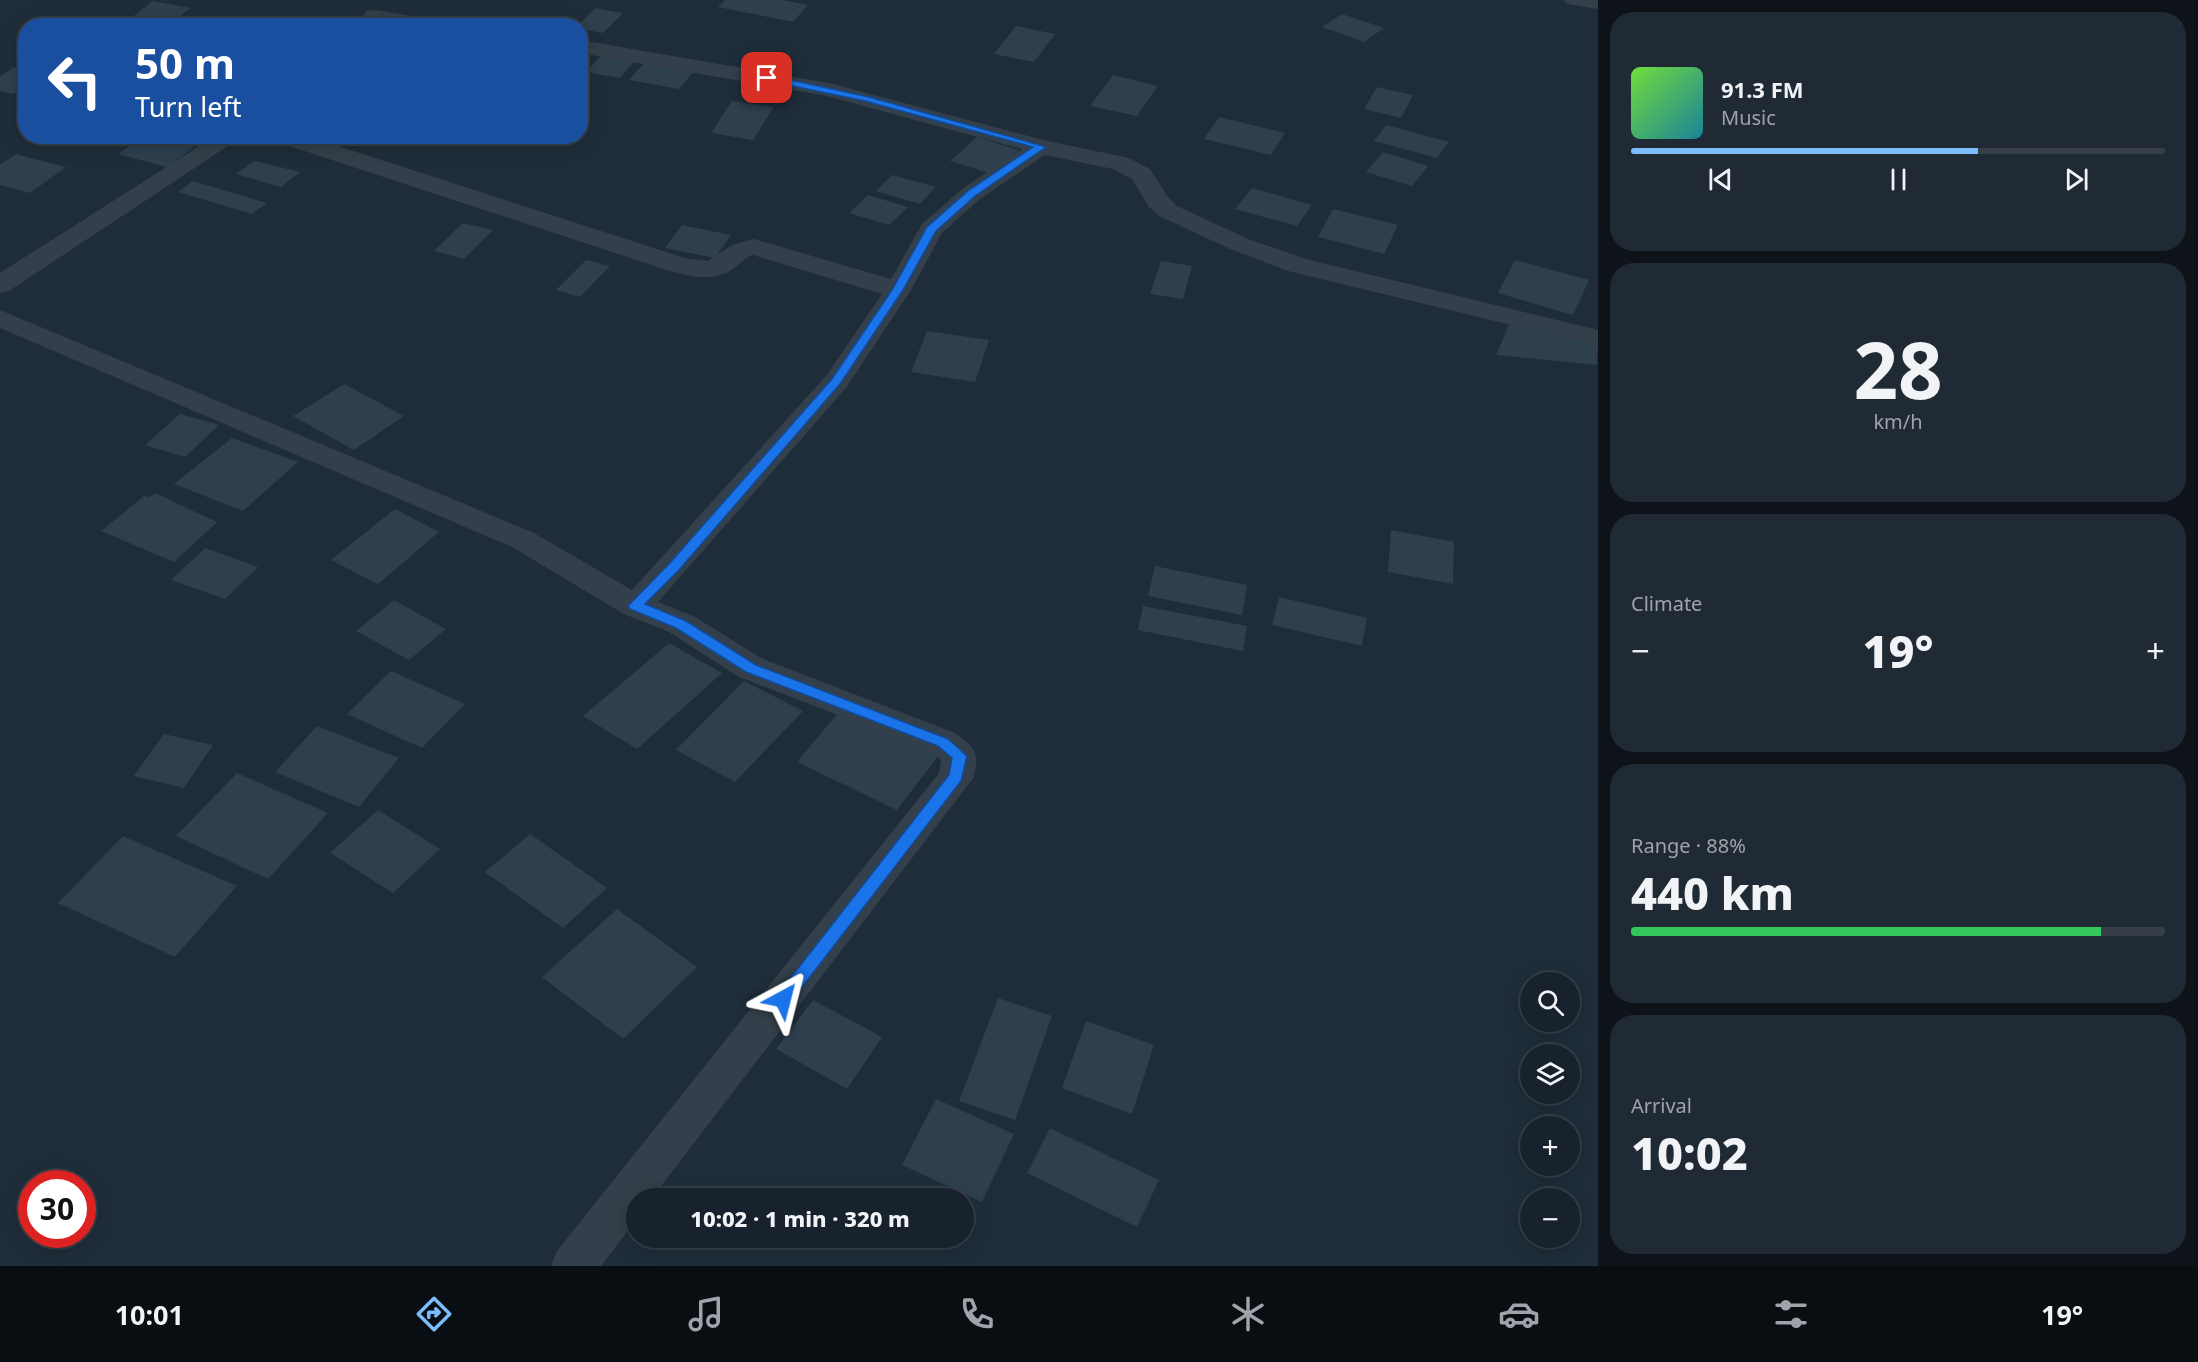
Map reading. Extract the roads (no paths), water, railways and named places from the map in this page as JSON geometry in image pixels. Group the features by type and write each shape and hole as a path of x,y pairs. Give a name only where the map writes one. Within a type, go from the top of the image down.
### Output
{"street":[{"path":"371,18 389,0"},
{"path":"1574,0 1598,3"},
{"path":"588,47 829,90 1041,147 1132,168 1141,174 1158,202 1168,211 1239,244 1297,265 1598,338"},
{"path":"0,285 220,144"},
{"path":"307,144 679,265 698,269 716,267 739,249 754,247 898,290"},
{"path":"635,606 673,567 836,382 898,290 931,229 971,194 1041,147"},
{"path":"0,318 523,540 635,606 681,624 751,668 943,742 960,756 956,777 573,1266"}]}
